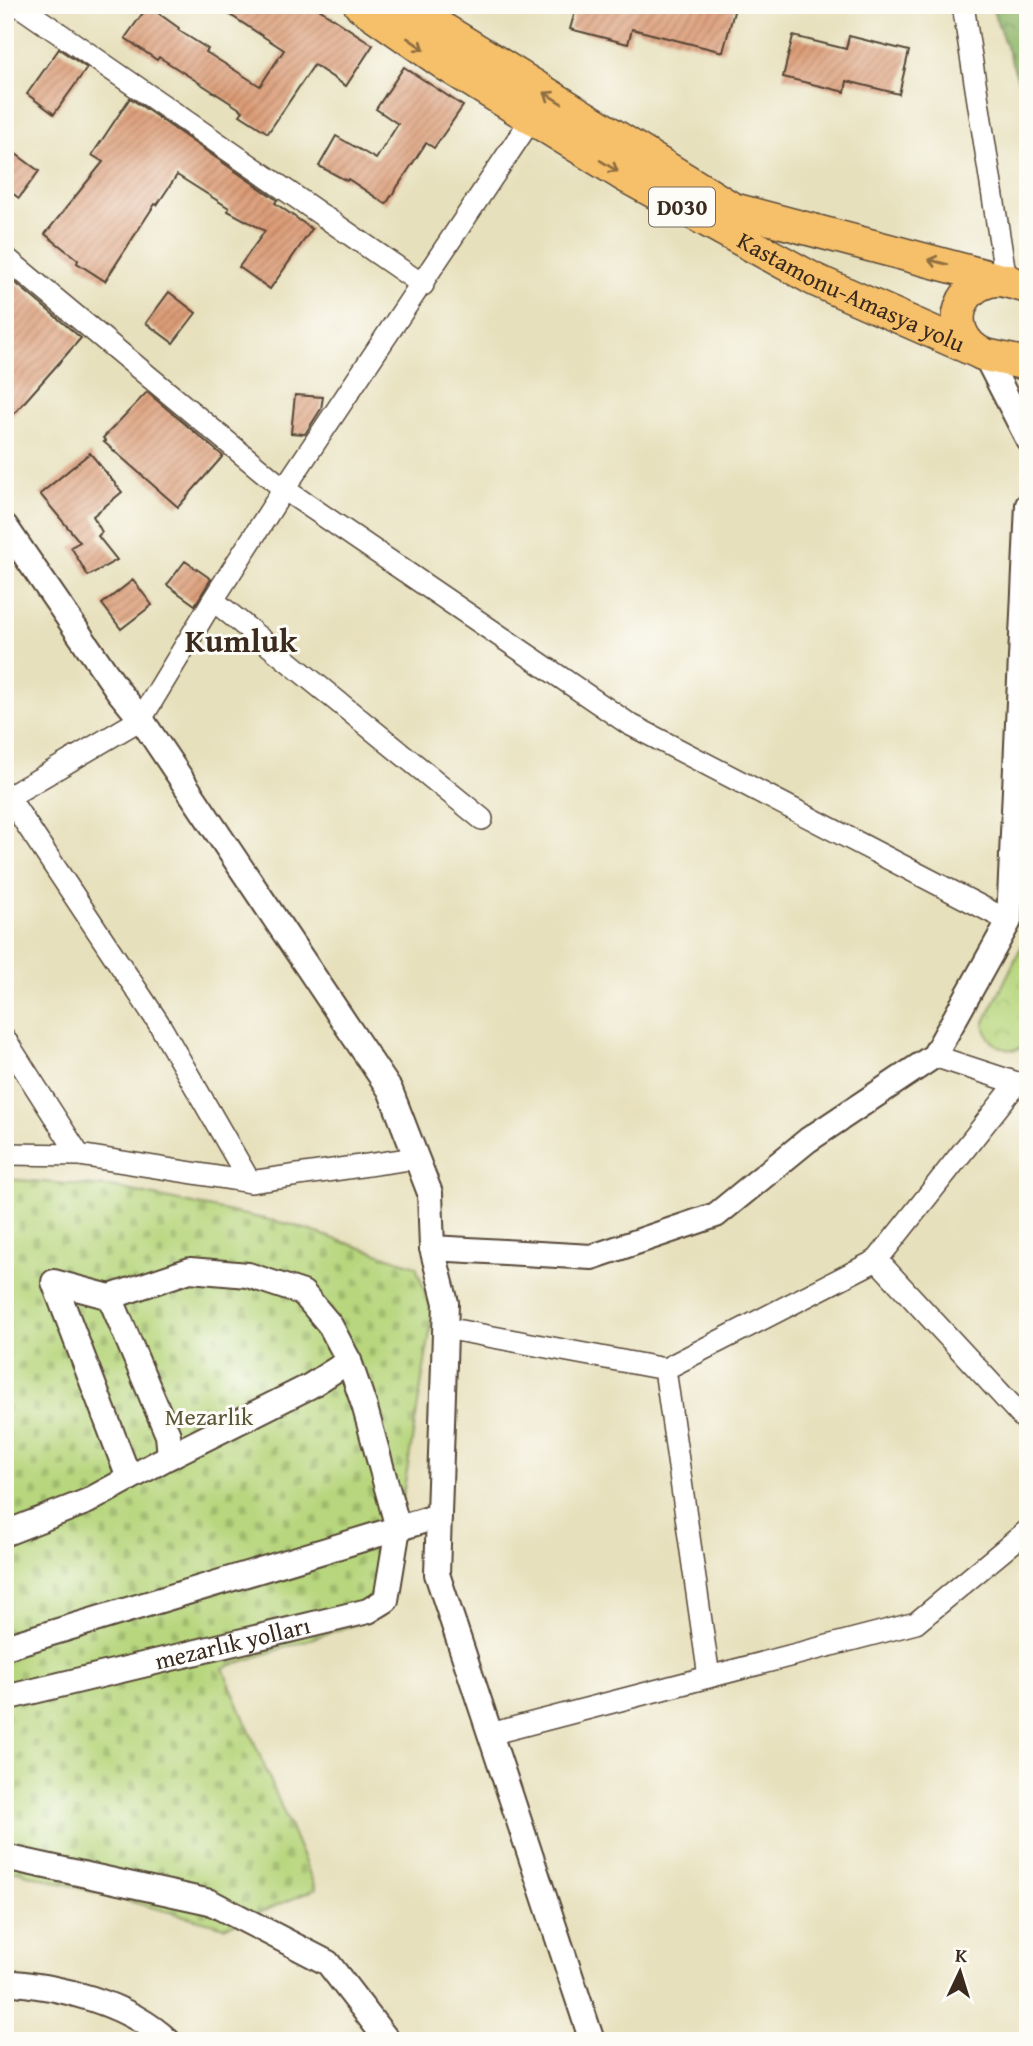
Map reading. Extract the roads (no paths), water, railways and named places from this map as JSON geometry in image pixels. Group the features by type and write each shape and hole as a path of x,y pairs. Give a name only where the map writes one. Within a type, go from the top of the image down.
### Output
{"main road":[{"name":"Kastamonu-Amasya yolu","path":"360,5 446,65 625,176 815,280 985,355 1028,364"},
{"name":"Kastamonu-Amasya yolu","path":"404,5 733,209 1020,286"},
{"path":"1020,286 992,279 980,283 962,302 960,327 965,339 974,349 985,355 998,358 1010,356 1028,344"}],"street":[{"path":"18,5 423,285"},
{"path":"963,5 1020,286"},
{"path":"250,1182 158,1022 6,796 141,719 284,489 423,285 532,118"},
{"path":"5,257 284,489 629,724 1009,921"},
{"path":"985,355 1028,439"},
{"path":"432,1248 593,1257 716,1215 808,1140 934,1056 1009,921 1028,505"},
{"path":"5,526 119,692 141,719 390,1090 430,1193 432,1248 446,1315 437,1574 592,2041"},
{"path":"213,600 482,819"},
{"path":"5,1038 79,1155"},
{"path":"446,1315 665,1369 877,1260 1024,1085 934,1056"},
{"path":"5,1154 79,1155 250,1182 416,1158"},
{"path":"877,1260 1028,1423"},
{"name":"mezarlık yolları","path":"5,1698 368,1611 386,1600 398,1528 365,1408 349,1361 330,1325 303,1293 248,1275 190,1270 110,1297"},
{"path":"130,1478 54,1282 110,1297 168,1434 170,1456"},
{"path":"6,1532 88,1501 170,1456 310,1386 349,1361"},
{"path":"665,1369 709,1677"},
{"path":"5,1647 439,1516"},
{"path":"491,1734 916,1623 1028,1530"},
{"path":"5,1857 210,1902 328,1963 388,2041"},
{"path":"5,1982 39,1985 96,2000 153,2026 168,2041"}],"district":[{"name":"Kumluk","path":"241,641"}],"park label":[{"name":"Mezarlık","path":"209,1417"}]}
